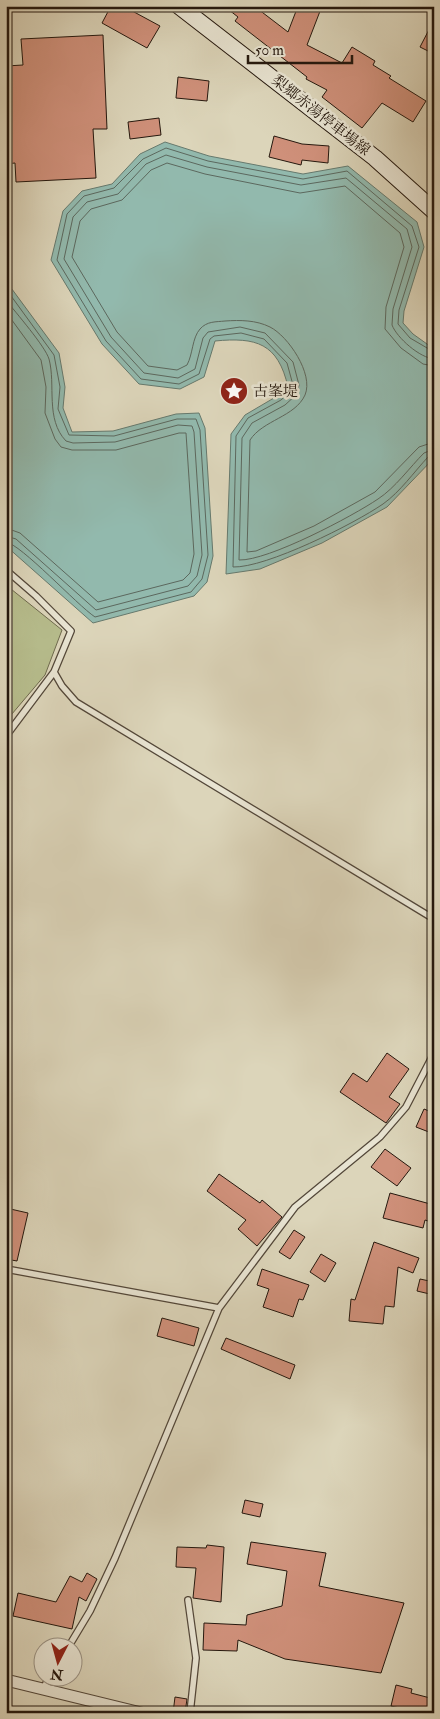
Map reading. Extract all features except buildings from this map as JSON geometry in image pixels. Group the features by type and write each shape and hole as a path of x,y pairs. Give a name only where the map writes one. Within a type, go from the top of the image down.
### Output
{"main road":[{"name":"梨郷赤湯停車場線","path":"179,6 376,158 434,212"}],"street":[{"path":"6,1680 141,1713"}],"lane":[{"path":"6,570 36,596 71,631 54,672 6,736"},
{"path":"54,672 62,686 76,702 434,919"},
{"path":"75,1636 90,1611 115,1558 219,1308 295,1207 380,1137 406,1107 434,1054"},
{"path":"6,1269 219,1308"},
{"path":"188,1600 196,1658 190,1713"}],"green space":[{"path":"6,585 62,630 45,675 6,721"}],"water":[{"path":"165,142 209,156 303,174 348,166 417,222 424,247 404,311 403,323 413,334 434,349 434,458 387,507 322,543 260,569 226,574 231,434 245,415 279,395 288,387 284,372 278,361 271,352 253,342 242,340 215,341 204,377 180,389 139,384 102,344 51,260 63,211 82,191 112,184 140,154"},
{"path":"6,281 59,353 65,387 63,408 72,432 113,431 176,414 199,413 205,428 213,556 207,582 194,596 93,623 6,546"}],"place":[{"name":"古峯堤","path":"234,391"}]}
